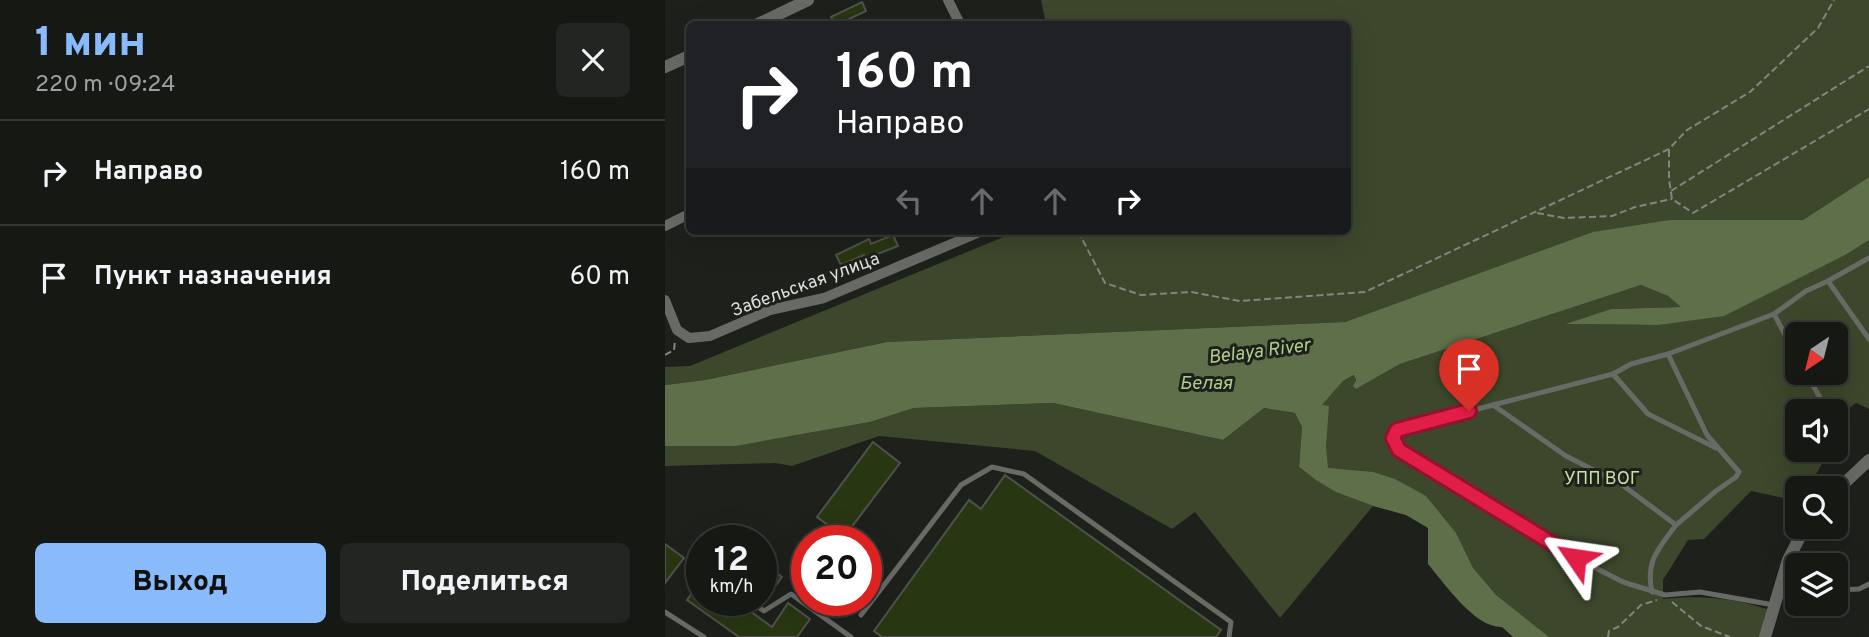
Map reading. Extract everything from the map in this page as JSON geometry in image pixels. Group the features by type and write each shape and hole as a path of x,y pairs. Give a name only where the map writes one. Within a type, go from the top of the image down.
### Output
{"street":[{"path":"764,21 808,0"},
{"path":"948,0 958,21"},
{"path":"665,67 686,57"},
{"path":"665,226 686,216"},
{"name":"Забельская улица","path":"677,330 689,338 709,336 771,310 824,298 973,235"},
{"path":"665,300 677,330"},
{"path":"1848,480 1869,460"},
{"path":"1765,637 1788,560 1799,539"}],"lane":[{"path":"1774,605 1700,592 1665,595 1623,582 1576,558 1399,450 1393,438 1397,430 1613,374 1631,365 1774,314 1806,291 1869,258"},
{"path":"1828,281 1869,339"},
{"path":"1774,314 1785,335"},
{"path":"1652,592 1648,576 1651,562 1676,524 1739,472 1707,435 1668,354"},
{"path":"1613,374 1648,414 1717,449"},
{"path":"1493,405 1566,456 1621,484 1676,524"},
{"path":"882,588 961,485 992,467 1024,474 1209,606 1231,622 1229,637"},
{"path":"1848,589 1859,589 1869,584"},
{"path":"1778,590 1785,590"},
{"path":"777,603 791,594 851,637"},
{"path":"665,620 668,613 704,637"}],"path":[{"path":"1080,235 1105,283 1142,295 1191,292 1240,301 1365,292 1669,149 1687,130 1750,92 1818,28 1834,0"},
{"path":"1670,191 1869,66"},
{"path":"1669,149 1672,199 1693,213 1869,109"},
{"path":"1536,212 1564,218 1612,216 1635,206 1672,199"},
{"path":"665,355 674,350 677,330"},
{"path":"1608,637 1609,631 1618,627 1641,605 1665,595 1701,626 1730,637"}],"green space":[{"path":"1041,0 1869,0 1869,177 1803,220 1670,220 1522,258 1345,322 887,342 705,380 665,385 665,367 690,366 1008,235 1351,235 1351,21 1045,21"},
{"name":"УПП ВОГ","path":"1869,240 1869,409 1856,403 1848,409 1848,399 1785,399 1785,462 1823,462 1815,476 1785,476 1785,498 1751,491 1704,539 1688,540 1663,580 1663,599 1717,598 1770,610 1764,637 1541,637 1480,593 1446,521 1326,472 1321,406 1343,381 1355,375 1356,389 1400,364 1641,285 1668,296 1682,307 1611,309 1568,324 1658,325 1847,254"},
{"path":"1053,403 1223,440 1264,408 1295,413 1302,427 1299,467 1316,480 1373,506 1280,618 1195,512 1172,529 1035,451 879,436 792,466 776,463 665,466 665,446 736,446 870,422 914,408"}],"water":[{"name":"Белая","path":"1869,177 1869,240 1847,254 1724,316 1658,325 1566,324 1611,309 1681,307 1668,296 1641,285 1400,364 1356,389 1353,386 1356,380 1354,375 1343,381 1322,405 1329,406 1326,446 1328,468 1373,472 1395,479 1426,496 1456,533 1473,568 1496,595 1549,637 1513,637 1502,627 1481,620 1461,603 1428,564 1428,528 1406,515 1336,492 1299,467 1302,427 1295,413 1264,408 1223,440 1053,403 914,408 870,422 736,446 665,446 665,385 705,380 887,342 1345,322 1593,232 1670,220 1803,220"}],"building":[{"path":"862,2 866,11 850,21 833,21 831,17"},
{"path":"893,235 898,246 865,259 864,255 841,265 836,255 869,239 871,244"},
{"path":"873,442 900,463 853,525 828,525 817,517"},
{"path":"1005,475 1221,630 1216,637 882,637 874,631 969,500 981,509"},
{"path":"665,544 684,558 665,583"},
{"path":"788,603 791,605 791,616 806,616 810,619 797,637 739,637 709,616 757,616 772,627"}],"route":[{"path":"1469,411 1397,430 1393,438 1399,450 1576,558"}],"water label":[{"name":"Belaya River","path":"1259,350"}]}
